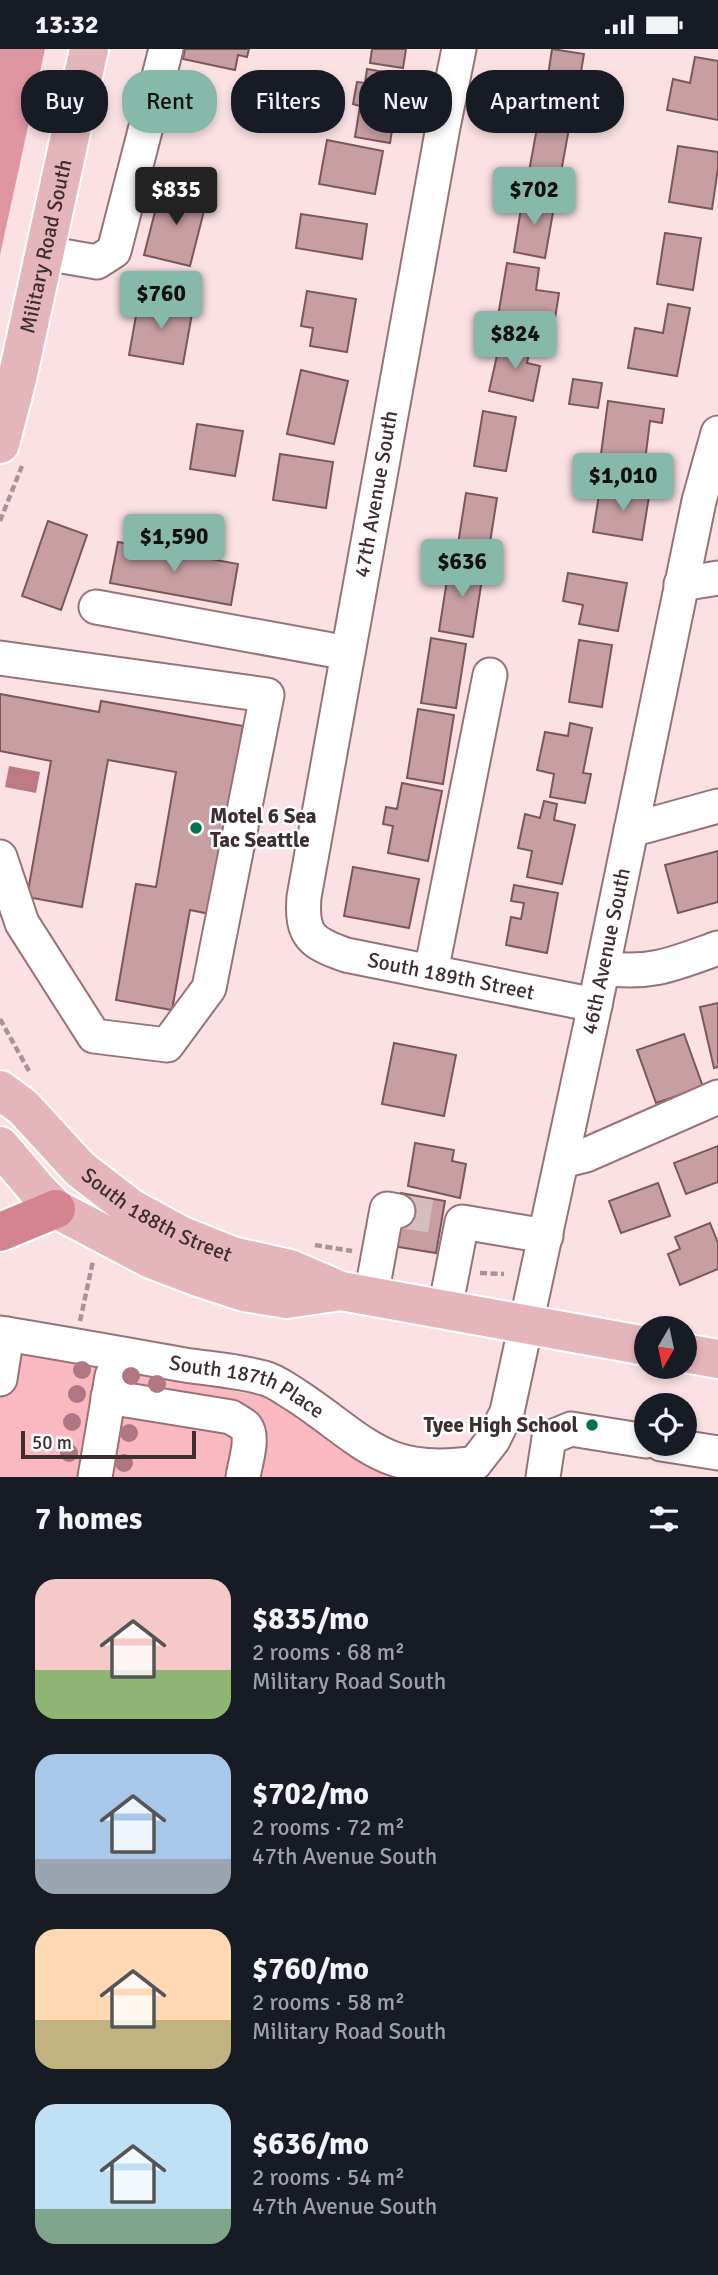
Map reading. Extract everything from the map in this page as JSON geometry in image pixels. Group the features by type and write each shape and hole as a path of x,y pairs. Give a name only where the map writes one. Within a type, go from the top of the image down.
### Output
{"highway":[{"path":"0,1232 56,1209"}],"main road":[{"name":"Military Road South","path":"0,444 17,379 89,49"},
{"name":"South 188th Street","path":"17,1084 23,1107 80,1169 132,1209 182,1236 232,1256 289,1269 356,1293 634,1344"},
{"name":"South 188th Street","path":"0,1146 56,1209 151,1259 244,1292 287,1299 356,1293"},
{"path":"697,1355 718,1359"}],"street":[{"path":"45,253 97,262 114,251 166,49"},
{"name":"47th Avenue South","path":"311,939 303,921 303,897 459,49"},
{"name":"46th Avenue South","path":"479,1470 507,1412 603,968 681,583 708,500 718,433"},
{"path":"681,583 718,578"},
{"path":"96,607 348,653"},
{"path":"0,657 267,695 209,988 167,1045 94,1036 11,926 0,857"},
{"path":"431,972 490,675"},
{"path":"631,830 718,806"},
{"name":"South 189th Street","path":"311,939 346,955 595,1005"},
{"path":"603,968 629,972 652,970 718,948"},
{"path":"562,1161 586,1155 718,1097"},
{"path":"356,1293 387,1209 398,1211"},
{"path":"445,1309 452,1220 546,1237"},
{"path":"0,1379 4,1333"},
{"name":"South 187th Place","path":"4,1333 265,1378 329,1418 354,1443 373,1457 420,1472 479,1470"},
{"path":"95,1477 116,1353"},
{"path":"108,1397 231,1417 247,1427 249,1437 243,1477"},
{"path":"543,1477 549,1438 570,1429 634,1439"},
{"path":"697,1450 718,1453"}],"path":[{"path":"0,1019 10,1040 17,1084"},
{"path":"308,1244 356,1251"},
{"path":"80,1322 93,1258"},
{"path":"479,1273 504,1274"}],"shaded area":[{"path":"0,49 45,49 40,70 21,70 21,133 27,133 0,255"},
{"path":"9,766 40,772 36,793 5,787"},
{"path":"0,1347 283,1400 387,1477 0,1477"}],"building":[{"path":"185,49 249,49 247,57 238,55 235,70 183,59"},
{"path":"372,49 406,49 403,68 370,63"},
{"path":"552,49 584,54 581,70 549,70"},
{"path":"695,57 718,61 718,120 667,110 673,79 690,83"},
{"path":"359,82 359,106 353,104"},
{"path":"359,112 359,133 392,133 390,143 355,137"},
{"path":"536,133 568,133 559,183 528,177"},
{"path":"327,140 383,151 375,194 319,184"},
{"path":"678,146 718,152 712,209 669,202"},
{"path":"161,188 207,199 190,266 144,255"},
{"path":"523,196 555,201 545,258 514,252"},
{"path":"301,214 367,224 362,259 296,248"},
{"path":"665,233 701,238 693,290 657,284"},
{"path":"507,263 539,268 536,290 559,293 553,331 497,322"},
{"path":"307,291 356,299 347,352 310,346 313,328 301,326"},
{"path":"139,299 193,308 183,364 129,355"},
{"path":"668,304 690,308 677,376 628,368 635,328 663,333"},
{"path":"501,338 531,344 527,363 540,366 533,401 489,391"},
{"path":"301,370 348,381 334,444 287,434"},
{"path":"573,379 602,383 598,408 569,404"},
{"path":"608,401 664,409 662,423 650,421 645,461 601,454"},
{"path":"483,411 516,417 506,471 474,466"},
{"path":"197,424 243,431 235,476 190,469"},
{"path":"280,454 333,462 326,508 273,500"},
{"path":"618,485 650,490 642,540 593,532 599,495 616,498"},
{"path":"466,493 497,498 489,549 458,544"},
{"path":"48,521 87,535 61,610 22,596"},
{"path":"118,542 238,564 231,605 110,583"},
{"path":"450,561 484,566 473,637 439,631"},
{"path":"568,573 627,583 618,631 579,624 583,605 563,601"},
{"path":"431,638 466,644 456,708 421,703"},
{"path":"579,640 612,645 602,707 569,702"},
{"name":"Motel 6 Sea Tac Seattle","path":"0,694 99,712 101,701 243,726 210,914 190,910 172,1010 116,1000 136,884 156,887 176,772 108,760 82,907 27,897 51,761 0,751"},
{"path":"418,709 454,715 443,784 407,778"},
{"path":"570,723 592,728 583,773 591,774 585,803 550,797 554,774 537,770 545,732 568,736"},
{"path":"402,783 442,791 428,861 388,853 393,826 383,824 386,807 397,809"},
{"path":"544,801 557,804 554,820 575,825 562,884 527,877 532,851 518,848 525,814 540,818"},
{"path":"718,851 718,902 678,913 665,865"},
{"path":"353,867 419,879 409,928 344,916"},
{"path":"514,885 558,893 547,953 506,945 511,917 521,919 524,903 511,901"},
{"path":"718,1003 718,1067 714,1068 700,1007"},
{"path":"684,1034 703,1087 656,1103 637,1050"},
{"path":"394,1043 456,1055 444,1116 382,1104"},
{"path":"415,1143 454,1150 452,1161 466,1164 460,1198 408,1186"},
{"path":"718,1146 718,1182 686,1194 674,1163"},
{"path":"658,1183 670,1216 621,1233 609,1201"},
{"path":"401,1193 445,1201 436,1253 392,1246"},
{"path":"710,1223 718,1243 718,1269 680,1285 668,1254 680,1249 675,1237"}],"tunnel":[{"path":"398,1211 442,1218"}],"place":[{"name":"Motel 6 Sea Tac Seattle","path":"196,828"},
{"name":"Tyee High School","path":"592,1425"}]}
